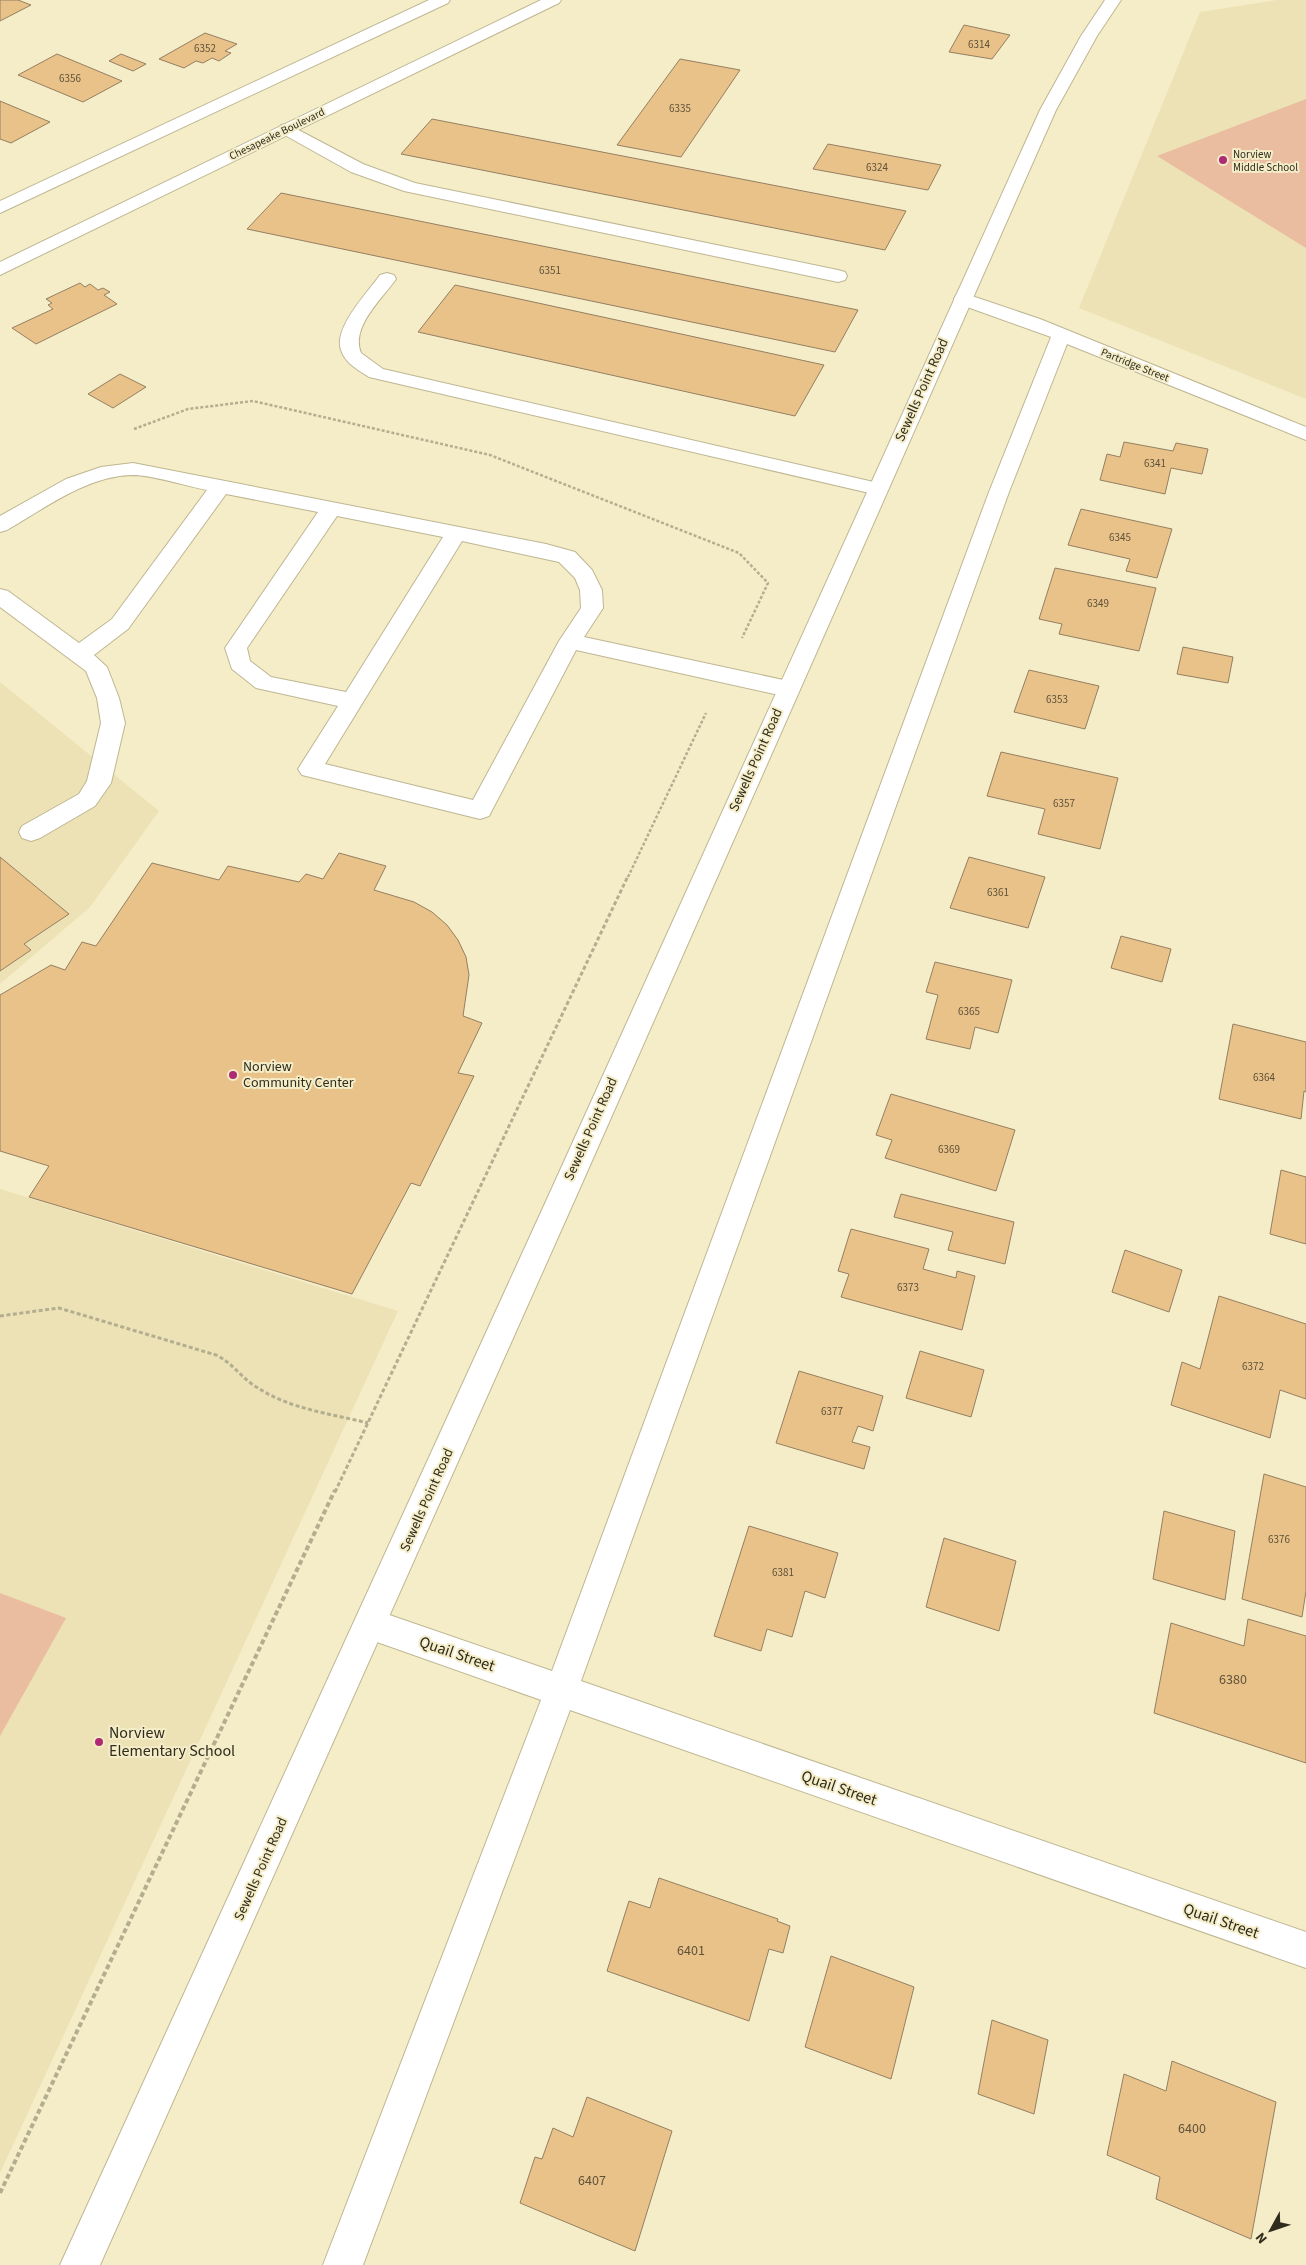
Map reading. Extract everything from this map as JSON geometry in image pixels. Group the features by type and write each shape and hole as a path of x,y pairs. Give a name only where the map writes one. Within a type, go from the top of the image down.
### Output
{"main road":[{"path":"0,208 442,0"},
{"name":"Chesapeake Boulevard","path":"0,269 554,0"},
{"name":"Sewells Point Road","path":"80,2265 372,1625 788,689 1048,110 1089,36 1113,0"},
{"path":"287,129 357,168 410,187 838,276"},
{"path":"387,279 356,321 348,337 350,349 358,361 376,373 878,489"},
{"name":"Partridge Street","path":"963,299 1061,335 1306,434"},
{"path":"343,2265 561,1691 996,502 1061,335"},
{"path":"0,526 73,484 101,473 134,469 220,487 456,534 567,557 584,575 591,590 592,608 570,642 480,810 310,769 456,534"},
{"path":"79,655 120,624 220,487"},
{"path":"331,509 236,648 240,664 264,683 352,701"},
{"path":"0,596 96,667 108,698 114,723 99,784 87,800 31,832"},
{"path":"570,642 788,689"},
{"name":"Quail Street","path":"372,1625 1306,1950"}],"path":[{"path":"0,2193 768,583 739,553 490,455 253,402 188,409 151,420 133,429"},
{"path":"0,1316 59,1308 216,1355 230,1361 256,1388 275,1397 368,1423"}],"shaded area":[{"name":"Norview Middle School","path":"1277,0 1306,0 1306,399 1079,308 1200,12"},
{"path":"1306,99 1306,248 1157,156"},
{"path":"0,682 159,811 90,907 0,984"},
{"name":"Norview Elementary School","path":"0,1189 398,1311 0,2173"},
{"path":"0,1593 66,1618 0,1736"}],"building":[{"path":"0,0 18,0 31,5 0,21"},
{"path":"964,25 1010,35 992,59 949,52"},
{"path":"205,33 237,44 225,51 231,53 219,61 212,58 203,63 196,61 184,68 159,59"},
{"path":"57,54 122,81 83,102 18,75"},
{"path":"121,54 146,64 133,71 109,61"},
{"path":"680,59 740,70 681,157 617,145"},
{"path":"0,101 50,122 11,143 0,139"},
{"path":"432,119 906,211 885,250 401,154"},
{"path":"828,144 941,165 928,190 813,169"},
{"path":"281,193 858,310 835,352 247,229"},
{"path":"80,283 85,287 90,284 98,290 103,288 110,292 104,295 117,304 36,344 12,328 53,309 48,305 52,303 46,299"},
{"path":"455,285 824,365 795,416 418,332"},
{"path":"120,374 146,387 113,408 88,394"},
{"path":"1124,442 1173,451 1176,443 1208,449 1202,474 1171,468 1165,494 1100,480 1107,454 1120,457"},
{"path":"1081,509 1172,529 1157,578 1126,571 1130,559 1068,545"},
{"path":"1055,568 1156,588 1139,651 1059,634 1062,624 1039,619"},
{"path":"1183,647 1233,657 1228,683 1177,674"},
{"path":"1029,670 1099,686 1085,729 1014,712"},
{"path":"1001,752 1118,778 1100,849 1038,834 1045,809 987,796"},
{"name":"Norview Community Center","path":"339,853 386,866 374,890 414,902 432,912 447,925 458,940 466,957 469,975 463,1016 482,1023 458,1073 474,1076 420,1186 411,1183 352,1294 29,1197 49,1166 0,1151 0,995 51,965 65,970 82,942 96,946 152,863 219,880 228,866 299,882 306,874 323,879"},
{"path":"0,857 69,914 24,944 31,950 0,971"},
{"path":"969,857 1045,877 1028,928 950,908"},
{"path":"1121,936 1171,949 1162,982 1111,968"},
{"path":"935,962 1012,980 998,1033 975,1027 970,1049 926,1039 938,995 926,992"},
{"path":"1233,1024 1306,1042 1306,1092 1304,1091 1301,1119 1219,1099"},
{"path":"891,1094 1015,1130 996,1191 885,1158 892,1140 876,1135"},
{"path":"1281,1170 1306,1177 1306,1244 1270,1234"},
{"path":"901,1194 1014,1222 1005,1264 948,1250 953,1232 894,1217"},
{"path":"851,1229 929,1249 923,1269 956,1278 957,1271 975,1276 962,1330 841,1297 849,1274 838,1271"},
{"path":"1125,1250 1182,1270 1169,1312 1112,1292"},
{"path":"1219,1296 1306,1324 1306,1399 1280,1390 1270,1438 1171,1405 1182,1362 1200,1369"},
{"path":"920,1351 984,1370 971,1417 906,1398"},
{"path":"799,1371 883,1396 873,1431 858,1426 852,1442 870,1447 864,1469 776,1443"},
{"path":"1264,1474 1306,1487 1306,1591 1302,1617 1242,1599"},
{"path":"1164,1511 1235,1531 1225,1600 1153,1579"},
{"path":"749,1526 838,1553 825,1598 805,1591 792,1637 767,1629 761,1651 714,1636"},
{"path":"944,1538 1016,1561 999,1631 926,1607"},
{"path":"1248,1619 1306,1636 1306,1763 1154,1713 1171,1623 1244,1646"},
{"path":"659,1878 778,1919 777,1921 790,1926 783,1953 769,1949 749,2021 607,1971 629,1901 650,1908"},
{"path":"831,1956 914,1987 891,2079 805,2047"},
{"path":"992,2020 1048,2040 1034,2114 978,2094"},
{"path":"1172,2061 1276,2102 1251,2239 1156,2199 1160,2177 1107,2155 1124,2074 1166,2091"},
{"path":"587,2097 672,2131 635,2251 520,2203 535,2157 542,2159 553,2128 573,2137"}],"place":[{"name":"Norview Middle School","path":"1223,160"},
{"name":"Norview Community Center","path":"233,1075"},
{"name":"Norview Elementary School","path":"99,1742"}]}
